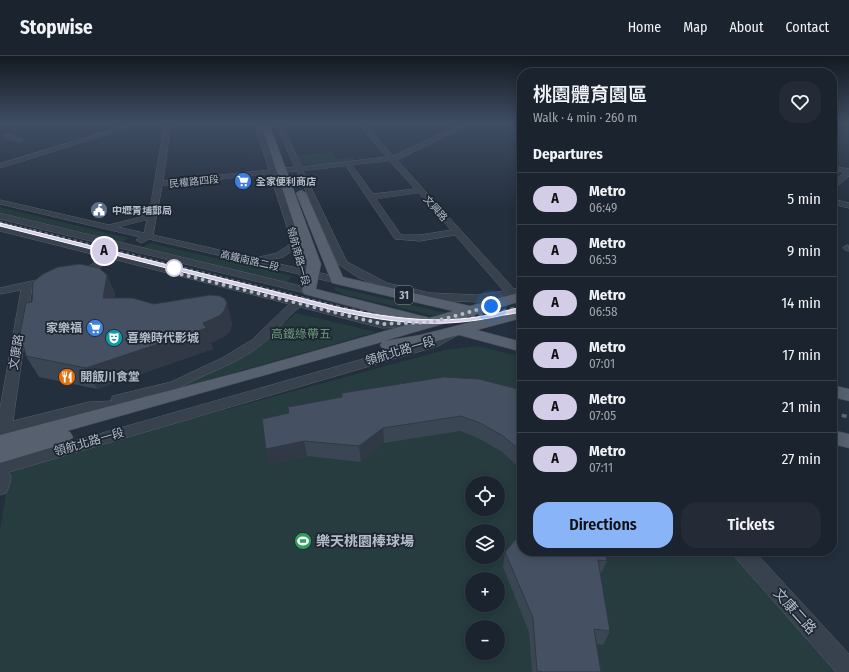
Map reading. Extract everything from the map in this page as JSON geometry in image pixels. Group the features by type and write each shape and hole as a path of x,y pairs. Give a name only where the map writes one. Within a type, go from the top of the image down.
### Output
{"main road":[{"name":"領航南路一段","path":"278,152 337,280"},
{"name":"領航南路一段","path":"280,152 314,264 308,273 308,291"},
{"name":"高鐵南路二段","path":"337,280 472,311 500,319"},
{"name":"高鐵南路二段","path":"308,291 433,322 458,330"},
{"name":"領航北路一段","path":"1,436 151,402 472,311 517,294"},
{"path":"458,330 517,314"},
{"name":"31","path":"500,319 517,322"},
{"name":"領航北路一段","path":"0,455 393,344 421,340 458,330"},
{"name":"31","path":"458,330 517,346"},
{"path":"837,383 849,386"},
{"path":"837,392 849,395"},
{"path":"837,427 849,430"},
{"path":"837,438 849,441"}],"street":[{"path":"0,166 46,152"},
{"path":"159,184 164,152"},
{"name":"領航南路一段","path":"275,152 331,239"},
{"name":"領航南路一段","path":"283,152 297,244 304,266 308,273"},
{"name":"文興路","path":"386,152 457,232 517,291"},
{"name":"民權路四段","path":"148,236 159,184 392,159 410,152"},
{"path":"348,164 398,237 408,239 422,238 457,232"},
{"path":"837,169 849,172"},
{"path":"837,183 849,172"},
{"path":"370,198 420,191"},
{"name":"高鐵南路二段","path":"0,202 337,280"},
{"path":"837,203 849,206"},
{"path":"104,226 134,222 153,214"},
{"name":"高鐵南路二段","path":"0,216 308,291"},
{"name":"高鐵南路二段","path":"0,228 382,324 433,322"},
{"path":"0,291 82,274 110,256 148,236"},
{"path":"328,259 331,239"},
{"path":"331,239 343,264 358,274 374,281 408,291 442,297 472,298 517,293"},
{"path":"246,259 257,259 280,255 297,244"},
{"name":"文康路","path":"1,436 27,285"},
{"path":"81,408 151,402 168,389 227,361 256,343 287,311 299,303 308,291"},
{"name":"領航北路一段","path":"0,468 434,343 458,330"},
{"path":"1,436 81,408 180,383"},
{"path":"0,472 3,475 0,488"},
{"name":"文康二路","path":"746,556 849,670"}],"green space":[{"path":"332,152 337,159 352,157 355,161 305,166 302,165 297,155"},
{"path":"0,207 128,238 122,242 0,212"},
{"path":"150,243 292,276 287,282 143,247"},
{"path":"335,287 446,313 439,317 342,294 335,290"},
{"name":"高鐵綠帶五","path":"296,313 376,332 174,390 263,341"},
{"path":"478,346 517,356 517,556 739,556 841,672 0,672 0,531 9,475 21,465 445,350"}],"building":[{"path":"80,264 99,268 107,275 103,298 132,298 154,304 210,295 220,296 225,299 227,303 224,311 219,316 203,323 206,328 86,368 26,356 20,334 26,303 32,302 33,282 43,274 58,267"},
{"path":"444,377 479,379 514,388 517,390 517,448 503,436 480,423 461,416 383,428 359,446 304,441 266,449 262,419 289,413 288,407 342,397 342,393"},
{"path":"517,538 517,556 606,556 607,561 598,560 610,631 594,629 601,672 537,671 533,618 505,552"}],"railway":[{"path":"0,222 37,231"},
{"path":"37,231 336,306"},
{"path":"336,306 406,318 452,318 499,312 517,307"},
{"path":"336,306 340,307"},
{"path":"837,414 849,417"}],"metro line":[{"name":"A","path":"0,224 361,315 384,319 408,322 458,321 477,319 517,310"}],"place":[{"name":"全家便利商店","path":"243,181"},
{"name":"中壢青埔郵局","path":"99,210"},
{"name":"家樂福","path":"95,328"},
{"name":"喜樂時代影城","path":"114,338"},
{"name":"開飯川食堂","path":"67,377"},
{"name":"樂天桃園棒球場","path":"303,541"}],"route":[{"path":"174,268 172,272 382,324 433,322 491,306"}]}
